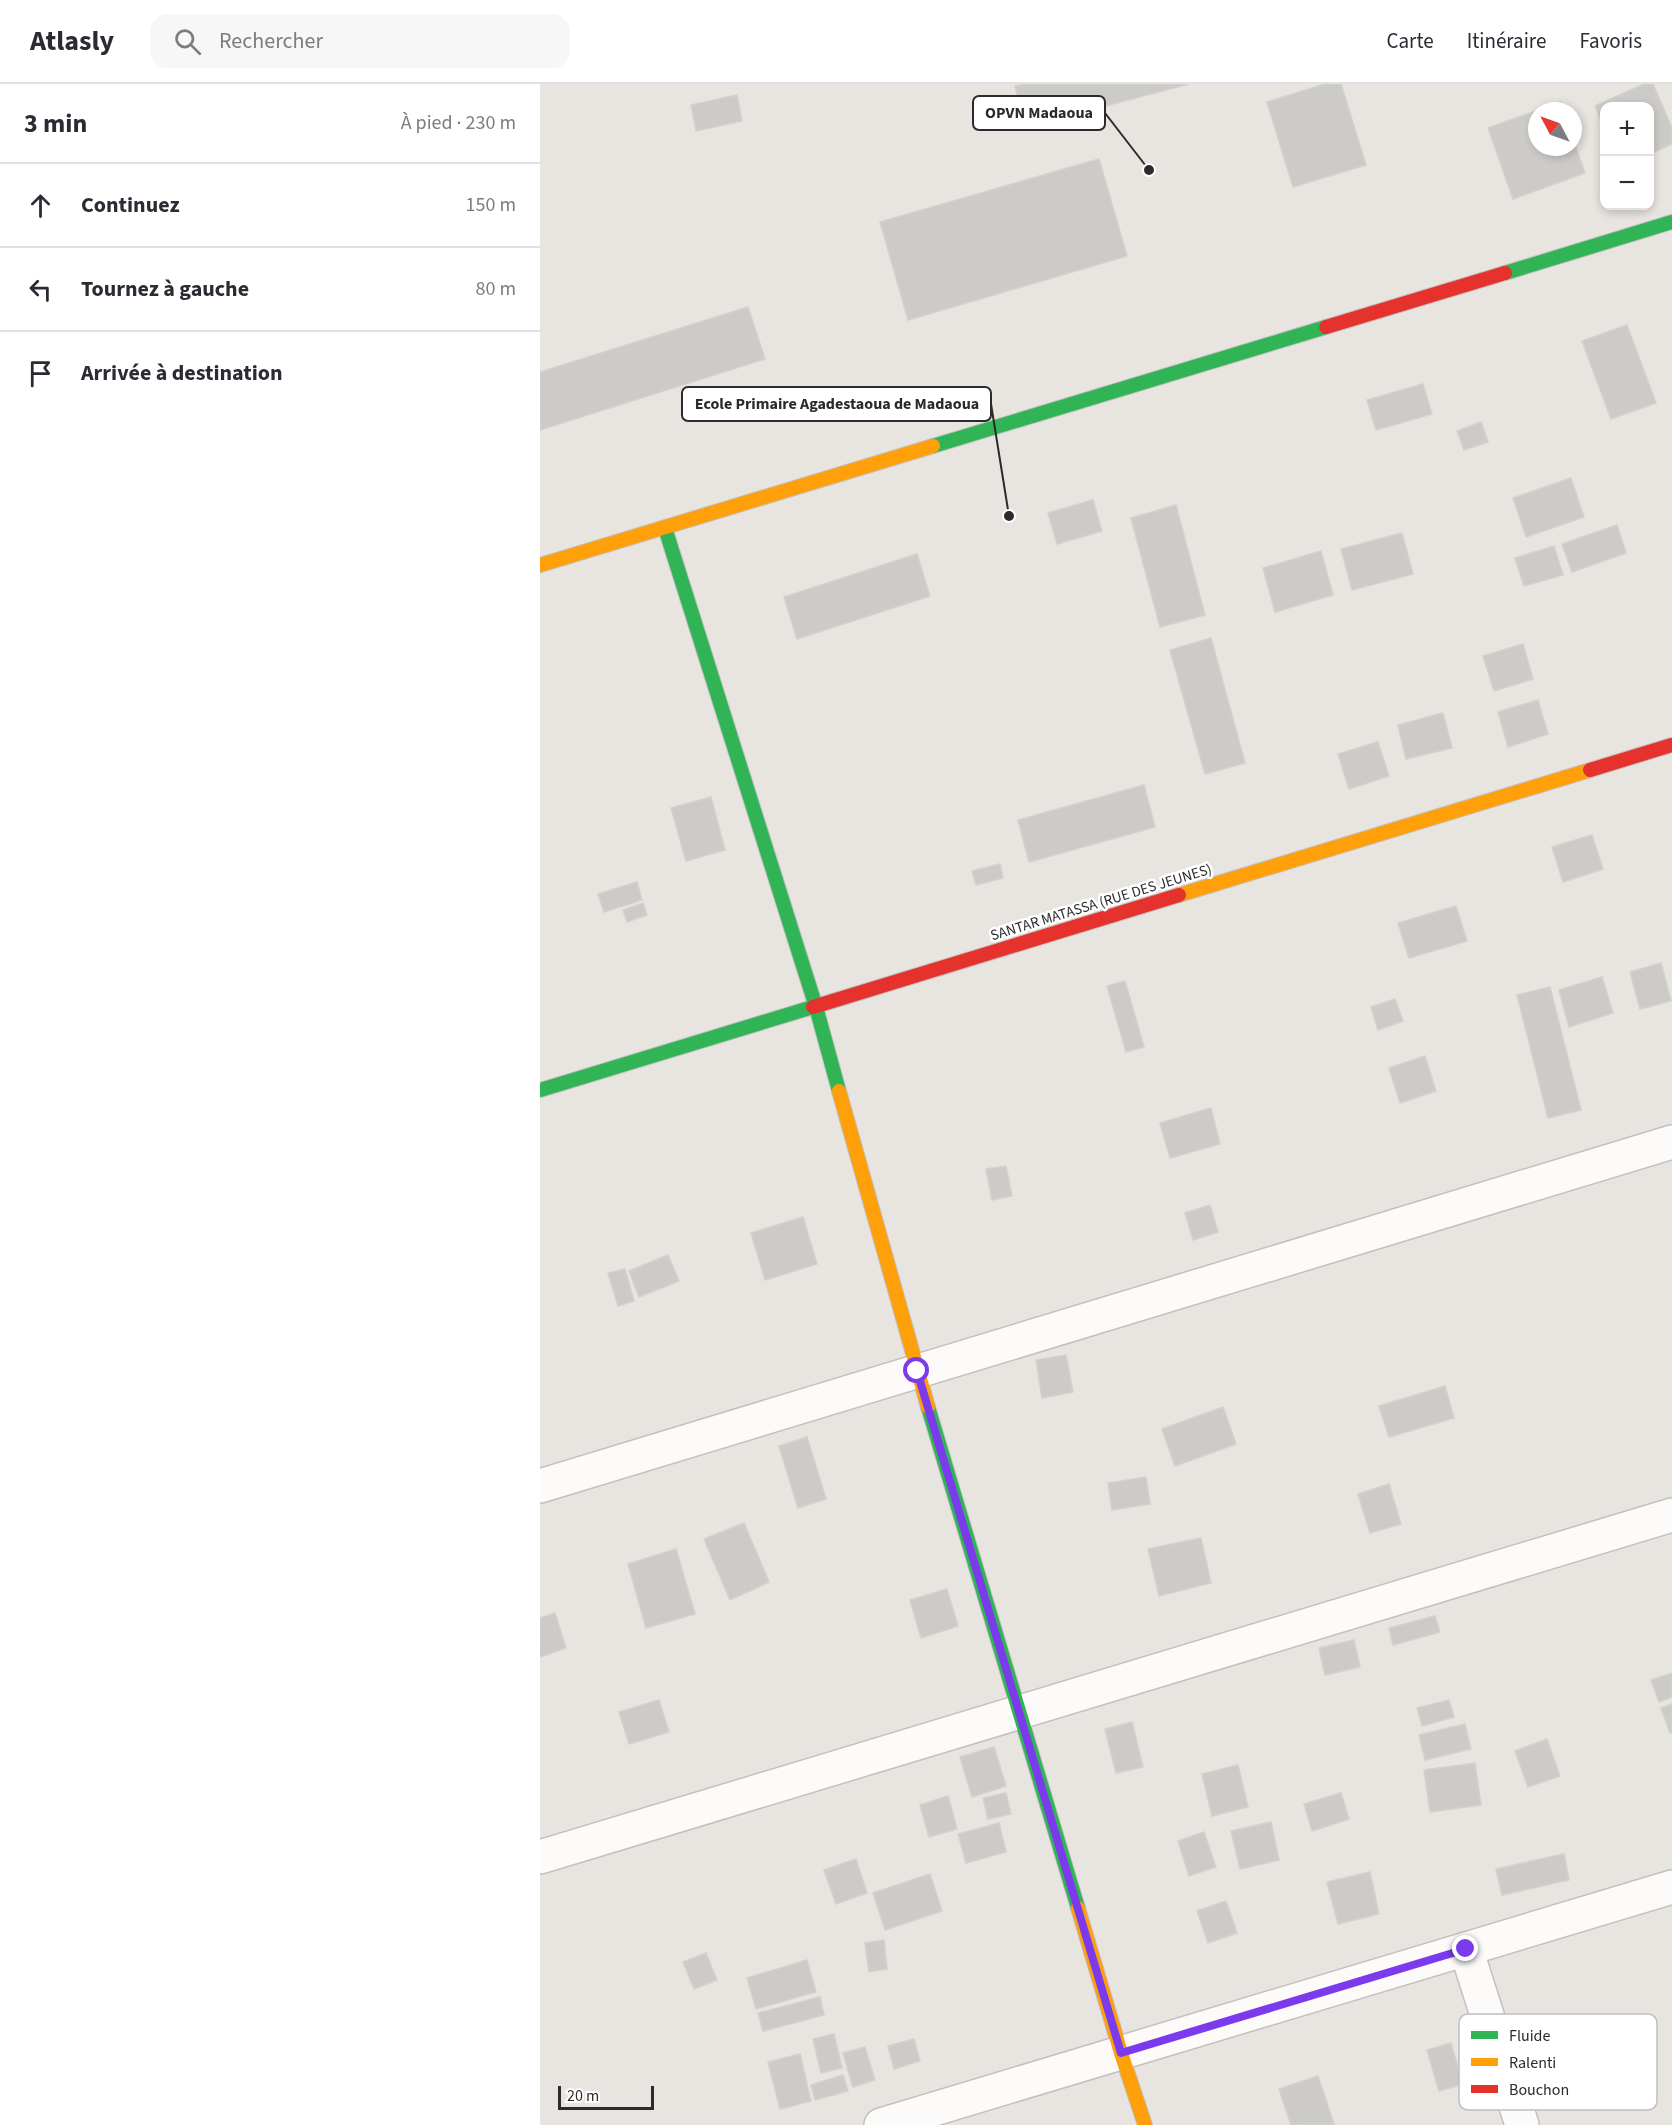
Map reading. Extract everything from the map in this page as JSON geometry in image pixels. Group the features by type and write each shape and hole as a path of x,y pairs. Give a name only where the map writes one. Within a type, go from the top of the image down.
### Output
{"main road":[{"path":"540,565 1672,222"},
{"path":"665,528 816,1007 917,1371 1121,2053 1145,2125"},
{"name":"SANTAR MATASSA (RUE DES JEUNES)","path":"540,1090 1672,745"}],"street":[{"path":"540,1486 1672,1142"},
{"path":"540,1857 1672,1515"},
{"path":"881,2125 1672,1887"},
{"path":"1466,1949 1487,2014"},
{"path":"1517,2110 1522,2125"}],"building":[{"path":"1023,84 1189,84 1025,127 1015,86"},
{"path":"1325,84 1341,84 1366,165 1293,187 1267,102"},
{"path":"1644,84 1653,84 1672,128 1672,144 1654,152 1654,102 1604,102"},
{"path":"737,95 742,121 696,131 691,105"},
{"path":"1600,104 1600,118 1595,106"},
{"path":"1528,114 1528,156 1579,156 1585,173 1513,199 1488,128"},
{"path":"1099,159 1127,256 908,320 880,222"},
{"path":"748,307 765,359 540,430 540,372"},
{"path":"1627,325 1656,403 1611,419 1582,341"},
{"path":"1423,384 1432,414 1376,430 1367,400"},
{"path":"1481,422 1488,442 1464,450 1457,431"},
{"path":"1571,478 1584,517 1526,537 1513,498"},
{"path":"1093,500 1102,531 1057,544 1048,513"},
{"path":"1176,505 1205,615 1160,627 1131,518"},
{"path":"1617,525 1626,553 1572,572 1562,544"},
{"path":"1402,533 1413,574 1352,590 1341,549"},
{"path":"1554,546 1563,575 1524,586 1515,558"},
{"path":"1321,551 1333,595 1275,612 1263,568"},
{"path":"917,554 930,596 797,639 784,597"},
{"path":"1211,638 1245,763 1205,774 1170,650"},
{"path":"1523,644 1533,679 1494,691 1483,656"},
{"path":"1538,700 1548,734 1508,747 1498,712"},
{"path":"1443,713 1452,748 1406,759 1398,725"},
{"path":"1378,742 1389,776 1349,789 1338,754"},
{"path":"1144,785 1155,827 1029,862 1018,820"},
{"path":"711,797 725,850 686,861 671,808"},
{"path":"1592,835 1603,869 1563,882 1552,847"},
{"path":"1000,864 1003,878 976,885 972,871"},
{"path":"637,882 642,900 604,912 598,894"},
{"path":"643,903 647,915 627,922 623,910"},
{"path":"1456,906 1467,941 1409,958 1398,923"},
{"path":"1661,963 1671,1001 1640,1009 1630,972"},
{"path":"1602,977 1613,1013 1569,1027 1559,990"},
{"path":"1125,981 1144,1047 1126,1052 1107,986"},
{"path":"1550,987 1581,1110 1548,1118 1517,995"},
{"path":"1395,999 1403,1021 1378,1030 1371,1007"},
{"path":"1425,1056 1436,1091 1400,1103 1389,1068"},
{"path":"1211,1108 1220,1144 1170,1158 1160,1123"},
{"path":"1006,1166 1012,1196 992,1200 986,1169"},
{"path":"1210,1205 1218,1232 1193,1240 1185,1213"},
{"path":"803,1217 817,1264 765,1280 751,1233"},
{"path":"668,1255 679,1281 639,1297 629,1271"},
{"path":"625,1269 634,1301 618,1306 608,1273"},
{"path":"1066,1355 1073,1392 1042,1398 1036,1360"},
{"path":"1445,1386 1454,1418 1389,1437 1379,1406"},
{"path":"1223,1407 1236,1444 1175,1466 1162,1429"},
{"path":"807,1437 826,1499 798,1508 779,1446"},
{"path":"1146,1477 1150,1504 1112,1510 1108,1483"},
{"path":"1389,1484 1401,1524 1370,1533 1358,1494"},
{"path":"744,1523 769,1582 730,1600 704,1539"},
{"path":"1201,1538 1211,1583 1159,1596 1148,1549"},
{"path":"676,1549 695,1614 646,1628 628,1564"},
{"path":"947,1589 958,1626 921,1638 910,1600"},
{"path":"555,1613 566,1648 540,1657 540,1618"},
{"path":"1435,1616 1440,1632 1393,1645 1389,1628"},
{"path":"1354,1640 1360,1667 1325,1675 1319,1648"},
{"path":"1672,1673 1672,1697 1659,1702 1651,1680"},
{"path":"659,1700 669,1732 629,1744 619,1712"},
{"path":"1449,1700 1454,1717 1422,1726 1417,1708"},
{"path":"1672,1704 1672,1732 1670,1733 1661,1708"},
{"path":"1132,1722 1143,1767 1116,1773 1105,1729"},
{"path":"1465,1724 1471,1749 1425,1760 1419,1735"},
{"path":"1547,1739 1560,1776 1528,1787 1515,1751"},
{"path":"994,1747 1006,1786 972,1797 960,1757"},
{"path":"1475,1763 1481,1805 1430,1812 1424,1770"},
{"path":"1238,1765 1248,1807 1212,1816 1202,1774"},
{"path":"1006,1793 1011,1814 988,1819 983,1798"},
{"path":"1341,1793 1349,1819 1312,1831 1304,1804"},
{"path":"948,1796 957,1829 929,1837 920,1805"},
{"path":"1271,1822 1279,1860 1240,1869 1231,1831"},
{"path":"999,1823 1006,1852 966,1863 958,1834"},
{"path":"1204,1832 1216,1867 1189,1876 1178,1841"},
{"path":"1564,1854 1569,1880 1502,1895 1496,1869"},
{"path":"856,1859 867,1893 836,1904 824,1870"},
{"path":"1370,1872 1379,1914 1338,1924 1327,1882"},
{"path":"930,1874 942,1911 885,1930 873,1893"},
{"path":"1226,1901 1237,1933 1208,1943 1197,1911"},
{"path":"884,1940 887,1969 869,1972 865,1943"},
{"path":"706,1953 717,1980 694,1989 683,1962"},
{"path":"807,1960 816,1992 756,2009 747,1978"},
{"path":"820,1997 824,2015 763,2031 758,2013"},
{"path":"834,2034 842,2068 821,2073 813,2039"},
{"path":"914,2039 920,2061 894,2069 888,2046"},
{"path":"1451,2043 1459,2070 1459,2085 1439,2091 1427,2050"},
{"path":"865,2047 875,2080 853,2087 843,2053"},
{"path":"800,2054 811,2101 780,2109 768,2062"},
{"path":"843,2075 848,2091 815,2100 811,2085"},
{"path":"1318,2076 1334,2124 1291,2125 1279,2089"}],"traffic: fast":[{"path":"1505,273 1672,222"},
{"path":"933,446 1326,327"},
{"path":"665,528 816,1007 839,1091"},
{"path":"540,1090 813,1007"},
{"path":"928,1407 1078,1908"}],"traffic: slow":[{"path":"540,565 933,446"},
{"path":"1179,895 1590,770"},
{"path":"839,1091 928,1407"},
{"path":"1078,1908 1145,2125"}],"traffic: jam":[{"path":"1326,327 1505,273"},
{"path":"1590,770 1672,745"},
{"path":"813,1007 1179,895"}],"place":[{"name":"OPVN Madaoua","path":"1149,170"},
{"name":"Ecole Primaire Agadestaoua de Madaoua","path":"1009,516"}],"route":[{"path":"917,1371 1121,2053 1466,1949"}]}
